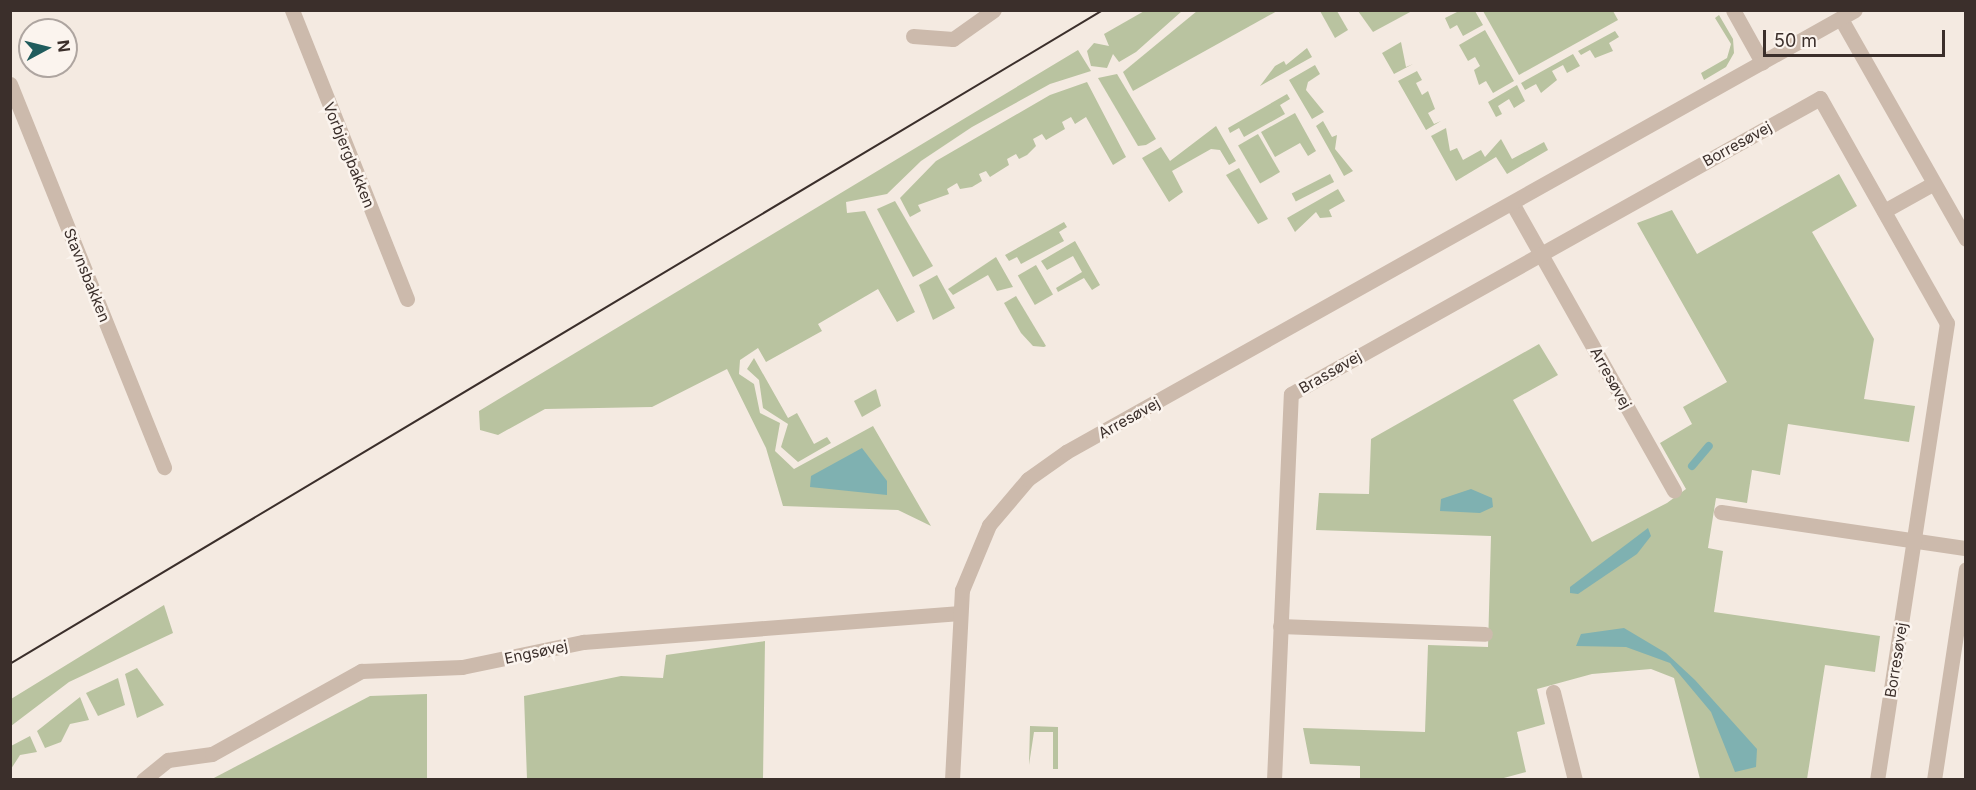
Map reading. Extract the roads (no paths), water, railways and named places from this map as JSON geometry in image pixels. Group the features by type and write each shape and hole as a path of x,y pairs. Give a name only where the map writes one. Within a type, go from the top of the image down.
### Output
{"street":[{"name":"Vorbjergbakken","path":"292,10 406,298"},
{"path":"913,36 953,39 994,10"},
{"path":"1733,10 1762,62"},
{"name":"Arresøvej","path":"952,780 957,612 965,579 989,525 1042,468 1855,10"},
{"path":"1840,19 1965,239"},
{"name":"Stavnsbakken","path":"10,84 164,467"},
{"name":"Borresøvej","path":"1540,253 1820,98 1947,323 1877,780"},
{"path":"1884,211 1934,183"},
{"name":"Arresøvej","path":"1512,203 1674,491"},
{"name":"Brassøvej","path":"1274,780 1291,394 1540,253"},
{"path":"1721,512 1965,548"},
{"path":"1934,780 1959,654 1965,569"},
{"name":"Engsøvej","path":"143,780 168,759 212,754 361,671 462,667 583,642 957,612"},
{"path":"1280,626 1485,634"},
{"path":"1553,692 1575,780"}],"water":[{"path":"862,448 887,481 887,495 810,487 811,476"},
{"path":"1471,489 1492,498 1493,507 1480,513 1440,511 1441,499"},
{"path":"1648,528 1651,536 1637,554 1578,594 1570,593 1570,587"},
{"path":"1624,628 1666,653 1695,680 1757,749 1756,767 1735,772 1711,712 1670,663 1626,647 1576,646 1581,634"}],"waterway":[{"path":"1692,466 1709,446"}],"tram line":[{"path":"10,664 1103,10"}]}
